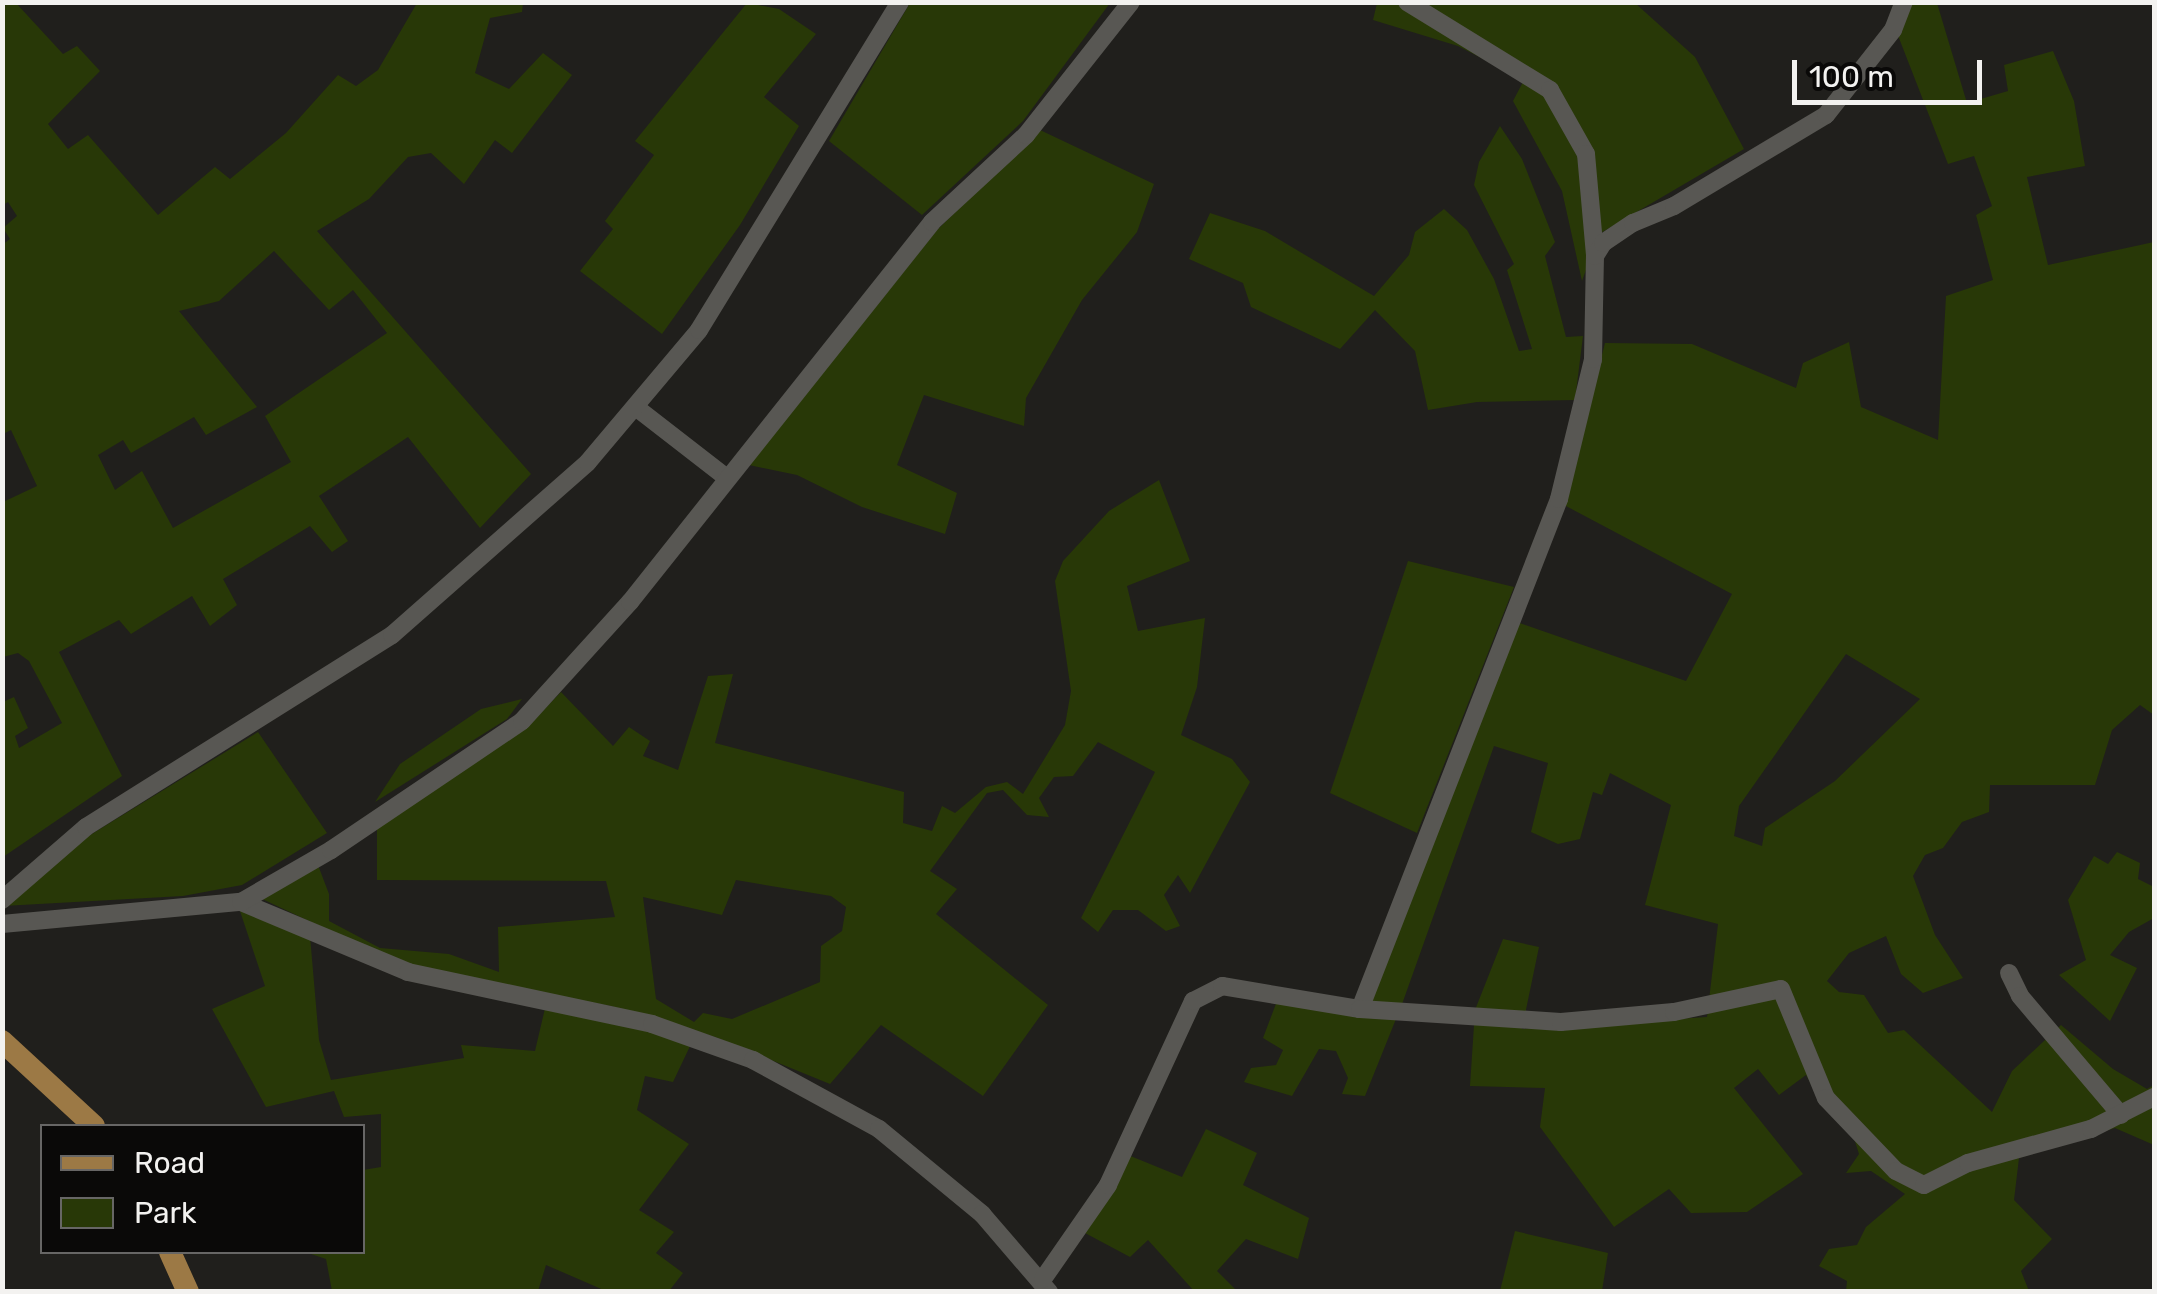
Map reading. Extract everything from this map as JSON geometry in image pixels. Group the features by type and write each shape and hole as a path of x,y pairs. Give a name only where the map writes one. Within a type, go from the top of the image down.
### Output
{"main road":[{"path":"2,1041 92,1124"},
{"path":"171,1254 188,1292"}],"street":[{"path":"2,900 86,828 392,635 522,524 638,409 709,316 900,2"},
{"path":"2,924 241,902 332,850 537,708 932,222 1026,135 1131,2"},
{"path":"1360,1009 1559,499 1593,359 1596,256 1586,154 1550,90 1407,2"},
{"path":"1596,256 1603,242 1634,222 1674,206 1826,115 1893,30 1904,2"},
{"path":"638,409 726,478"},
{"path":"241,902 408,972 652,1024 753,1060 879,1129 974,1206 1046,1285 1108,1185 1193,1001 1222,986 1360,1009 1494,1020 1618,1020 1781,989 1826,1098 1896,1171 1924,1186 1968,1163 2122,1115 2154,1098"},
{"path":"2009,973 2020,996 2122,1115"}],"green space":[{"path":"3,2 16,3 63,54 77,46 100,71 48,124 68,149 88,135 158,215 215,167 230,179 286,133 338,75 356,86 378,70 417,3 523,3 522,12 490,18 475,73 509,89 543,53 572,75 512,153 495,140 464,184 431,153 408,157 369,199 317,231 531,474 480,528 408,437 319,496 348,541 332,552 310,526 223,579 237,605 210,626 192,596 131,634 119,620 59,652 122,776 3,857 3,702 14,697 28,728 15,736 19,748 62,723 29,661 18,653 3,657 3,502 37,486 11,430 3,434 2,245 10,239 3,228 17,216 8,202 3,205","holes":["274,251 329,310 353,290 387,333 265,416 291,462 173,528 142,471 115,490 98,455 123,440 131,453 194,417 206,435 257,407 179,311 219,301"]},
{"path":"747,3 779,9 816,34 764,97 799,126 740,225 662,334 580,271 613,229 605,221 654,155 635,141"},
{"path":"910,3 1110,3 1023,121 922,215 829,141"},
{"path":"1377,3 1635,3 1695,57 1744,149 1599,234 1582,281 1562,191 1513,101 1524,80 1458,46 1373,20"},
{"path":"1909,3 1937,3 1967,103 2008,91 2004,65 2053,51 2074,101 2085,166 2027,177 2048,265 2154,242 2154,715 2140,705 2112,730 2095,785 1990,785 1989,812 1962,822 1943,848 1925,855 1913,876 1935,935 1963,978 1923,993 1901,974 1886,936 1849,953 1827,981 1839,992 1864,995 1888,1033 1904,1030 1992,1112 2012,1071 2061,1025 2113,1069 2147,1089 2154,1085 2154,1145 2115,1128 2019,1158 2014,1200 2052,1239 2021,1271 2029,1291 1846,1291 1847,1281 1819,1266 1829,1249 1857,1245 1866,1227 1905,1194 1871,1171 1846,1173 1859,1154 1851,1129 1821,1102 1806,1075 1779,1095 1758,1069 1734,1088 1803,1174 1747,1212 1691,1213 1669,1189 1614,1227 1540,1127 1545,1088 1470,1086 1475,1010 1503,939 1539,947 1522,1029 1707,1017 1718,924 1645,905 1671,805 1610,773 1602,795 1593,792 1580,839 1558,844 1531,832 1548,763 1494,746 1401,1007 1368,1000 1514,621 1686,681 1732,594 1564,505 1605,343 1692,344 1796,388 1803,363 1849,342 1861,407 1938,440 1946,296 1993,280 1976,215 1992,206 1974,156 1948,164 1897,33","holes":["1846,654 1920,699 1835,781 1765,828 1762,846 1734,836 1739,806"]},
{"path":"1500,126 1522,159 1555,242 1545,256 1566,337 1583,336 1575,400 1477,402 1428,410 1415,351 1375,310 1340,349 1251,307 1243,283 1189,259 1210,213 1265,231 1374,296 1409,255 1415,232 1444,209 1467,230 1494,279 1519,351 1532,349 1507,270 1514,264 1474,185 1479,162"},
{"path":"1040,130 1154,184 1137,232 1082,300 1026,398 1024,426 924,395 897,465 957,493 945,534 862,507 797,475 749,465 937,230"},
{"path":"1159,480 1190,561 1127,586 1138,631 1205,618 1197,687 1181,735 1232,759 1250,782 1190,893 1178,875 1164,895 1180,926 1166,931 1138,910 1113,910 1098,932 1081,918 1155,772 1098,742 1073,776 1054,777 1039,798 1049,817 1027,815 1003,790 987,793 930,871 957,889 936,914 1048,1005 983,1096 881,1025 830,1084 715,1037 611,1006 466,981 396,962 258,897 318,865 329,894 329,921 380,948 449,954 499,972 498,927 615,917 606,881 377,880 377,824 531,723 561,692 613,746 629,727 650,741 643,756 678,770 708,676 733,674 715,743 904,792 903,823 932,831 942,806 955,813 986,787 1007,782 1023,794 1065,725 1071,691 1055,581 1063,561 1109,511","holes":["736,880 831,896 846,907 842,931 821,946 820,982 732,1019 703,1013 694,1022 656,999 643,897 722,915"]},
{"path":"1408,561 1514,587 1417,833 1330,793"},
{"path":"522,699 507,719 375,802 400,764 481,709"},
{"path":"258,732 327,833 242,885 183,896 3,906 82,840"},
{"path":"2117,852 2140,863 2138,879 2154,887 2154,918 2129,932 2110,955 2137,968 2110,1021 2059,975 2086,960 2068,900 2094,856 2108,864"},
{"path":"239,908 310,936 319,1040 331,1080 464,1058 461,1045 535,1051 546,1004 692,1042 673,1082 645,1076 637,1110 689,1144 639,1210 674,1232 656,1253 683,1273 669,1291 606,1291 546,1265 538,1291 332,1291 326,1259 311,1254 365,1254 365,1170 381,1167 381,1114 344,1117 334,1091 266,1107 212,1009 265,986"},
{"path":"1277,1001 1396,1019 1365,1096 1342,1094 1348,1078 1336,1051 1319,1049 1292,1096 1244,1082 1251,1068 1276,1065 1283,1050 1263,1038"},
{"path":"1206,1129 1257,1153 1243,1185 1309,1218 1298,1259 1246,1239 1217,1271 1237,1291 1194,1291 1148,1240 1130,1257 1085,1233 1128,1155 1182,1177"},
{"path":"1515,1231 1608,1253 1602,1291 1500,1291"}]}
